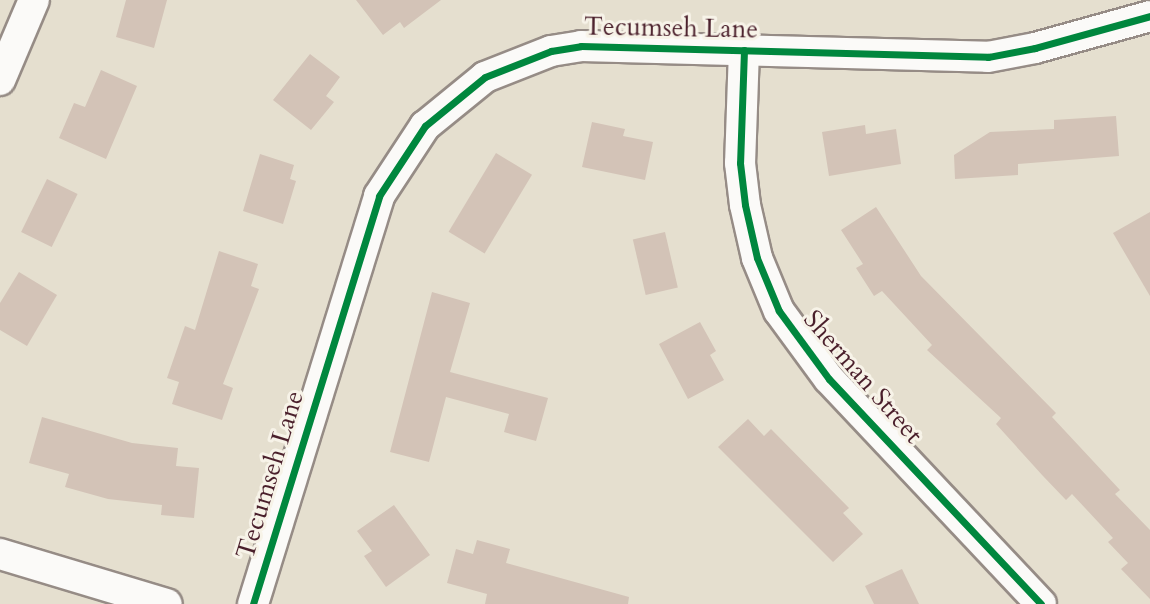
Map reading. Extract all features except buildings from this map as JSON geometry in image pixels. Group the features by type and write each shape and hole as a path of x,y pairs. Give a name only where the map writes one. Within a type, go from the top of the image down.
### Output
{"street":[{"path":"0,80 34,0"},
{"name":"Tecumseh Lane","path":"253,604 379,196 425,127 485,77 551,51 621,46 940,59 988,57 1035,48 1150,16"},
{"name":"Sherman Street","path":"744,50 740,163 745,205 757,258 779,311 829,379 1041,604"},
{"path":"0,554 167,604"}],"cycle path":[{"path":"253,604 379,196 425,126 485,77 551,51 581,46 988,57 1035,48 1150,16"},
{"path":"744,50 740,163 745,205 757,258 779,311 829,379 1041,604"}]}
